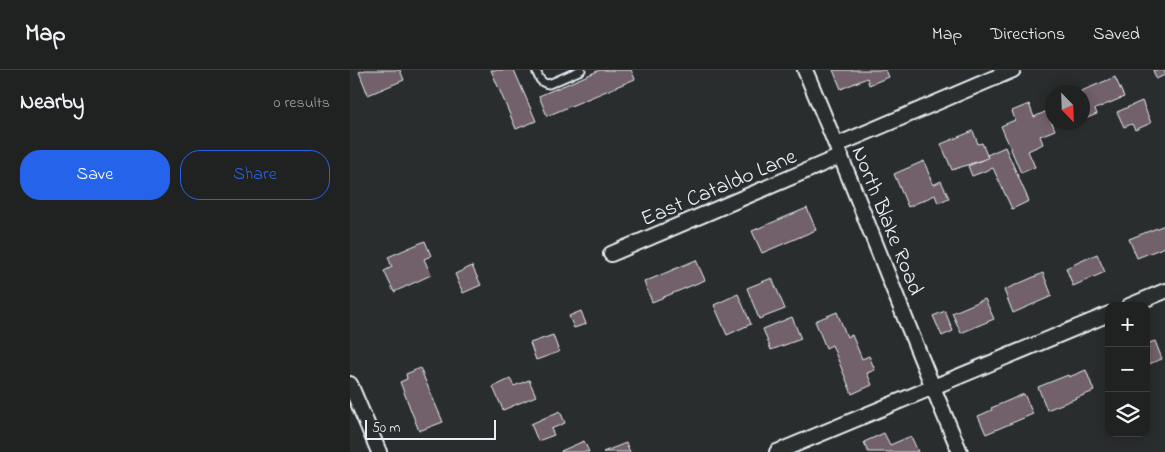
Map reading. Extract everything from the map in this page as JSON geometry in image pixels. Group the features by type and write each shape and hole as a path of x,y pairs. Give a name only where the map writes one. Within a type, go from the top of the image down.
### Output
{"street":[{"name":"North Blake Road","path":"805,70 839,150 932,387 960,452"},
{"name":"East Cataldo Lane","path":"611,254 1013,70"},
{"path":"1138,302 1165,291"},
{"path":"777,452 1105,316"},
{"path":"350,384 379,452"}],"lane":[{"path":"536,70 543,84 549,84 581,70"}],"building":[{"path":"365,70 400,70 404,80 368,95 359,72"},
{"path":"491,70 514,70 536,121 516,129"},
{"path":"600,70 631,70 635,79 547,116 539,96"},
{"path":"833,70 886,70 889,77 869,85 867,78 841,89"},
{"path":"1153,70 1165,70 1165,75 1156,79"},
{"path":"1115,77 1124,97 1095,109 1097,114 1090,117 1090,87"},
{"path":"1142,101 1151,123 1135,130 1132,124 1124,127 1117,112"},
{"path":"1029,104 1034,117 1045,112 1045,130 1055,130 1040,136 1043,144 1028,151 1035,167 1021,173 1001,126 1015,120 1012,111"},
{"path":"973,131 978,144 982,143 988,158 952,170 941,144"},
{"path":"1005,147 1029,201 1012,209 993,168 972,176 968,166 988,158 987,155"},
{"path":"924,161 933,185 941,181 949,198 938,203 935,195 908,207 894,174"},
{"path":"807,208 816,230 762,253 752,231"},
{"path":"1165,225 1165,247 1137,258 1129,239"},
{"path":"425,241 431,256 424,259 431,275 394,292 384,271 392,267 388,257"},
{"path":"1097,254 1105,272 1073,286 1066,268"},
{"path":"696,260 705,280 652,302 644,282"},
{"path":"472,266 481,285 463,293 455,274"},
{"path":"1043,273 1052,296 1013,313 1004,290"},
{"path":"772,278 785,309 759,319 747,288"},
{"path":"738,294 751,324 727,335 714,305"},
{"path":"985,299 994,319 961,333 952,313"},
{"path":"581,311 586,324 574,328 569,316"},
{"path":"945,311 953,331 942,336 933,316"},
{"path":"837,312 847,337 852,335 862,359 869,356 875,370 867,373 872,385 852,394 832,345 826,348 815,321"},
{"path":"792,317 801,339 771,350 763,329"},
{"path":"553,335 559,352 536,360 530,343"},
{"path":"1155,341 1162,359 1150,364 1150,347 1150,343"},
{"path":"420,368 443,422 419,431 400,382 407,379 406,374"},
{"path":"1086,370 1094,391 1047,410 1038,387"},
{"path":"510,379 514,386 529,380 536,396 503,410 493,387"},
{"path":"1024,394 1033,414 986,434 978,416 992,410 991,408"},
{"path":"560,411 565,423 551,429 554,435 538,441 531,424"},
{"path":"884,433 890,445 911,436 918,452 868,452 864,442"},
{"path":"584,441 589,452 561,452 561,451"},
{"path":"626,443 630,452 603,452"}]}
